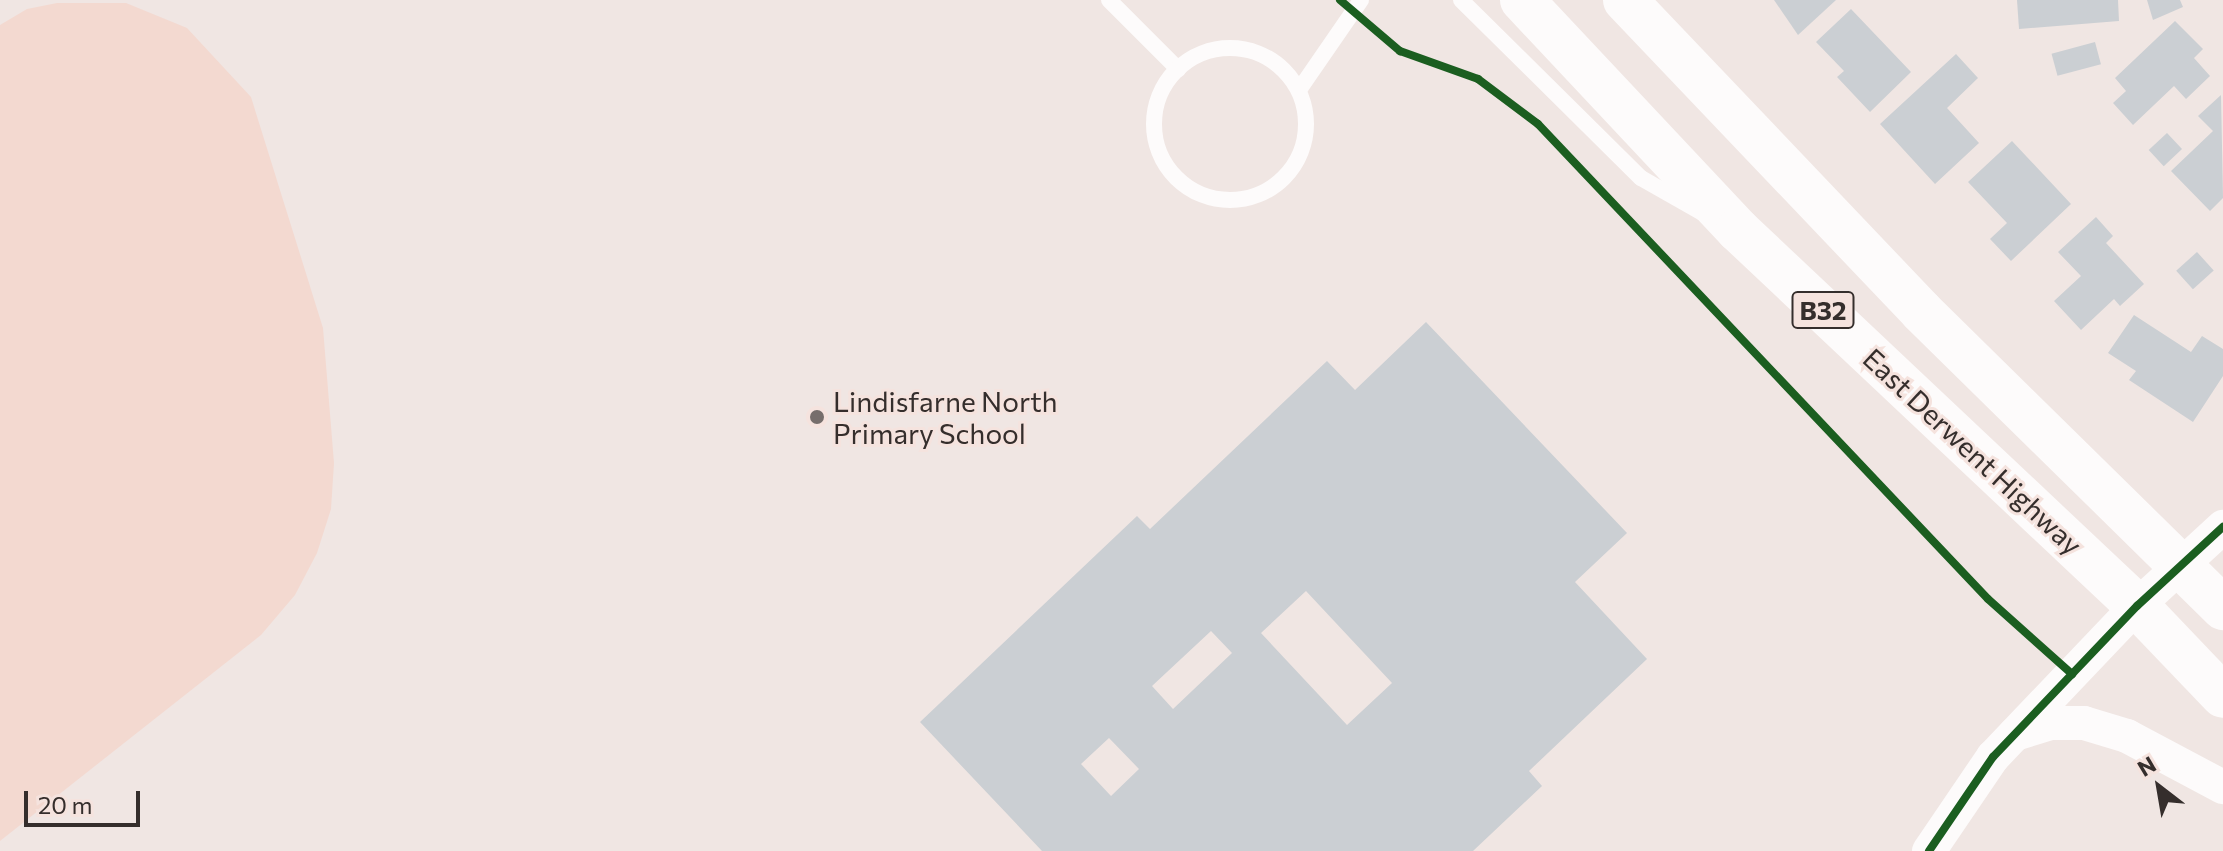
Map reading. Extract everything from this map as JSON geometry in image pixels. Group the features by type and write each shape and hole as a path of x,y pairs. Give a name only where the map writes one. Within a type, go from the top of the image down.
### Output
{"main road":[{"name":"East Derwent Highway","path":"1522,0 1738,230 2137,606 2223,696"},
{"name":"B32","path":"1625,0 1921,311 2183,565 2223,608"}],"street":[{"path":"1929,851 1955,806 2015,734 2137,606 2223,527"},
{"path":"2015,734 2052,723 2084,723 2127,736 2223,787"}],"lane":[{"path":"1109,0 1178,69"},
{"path":"1299,90 1361,0"},
{"path":"1461,0 1641,178 1738,230"},
{"path":"1244,49 1285,71 1299,90 1306,114 1298,159 1268,190 1227,200 1185,185 1159,150 1156,107 1178,69 1197,55 1244,49"}],"shaded area":[{"path":"57,3 126,3 187,28 251,97 323,328 334,463 331,509 317,553 295,595 261,635 0,841 0,25 27,9"}],"building":[{"path":"1774,0 1836,0 1798,35"},
{"path":"2017,0 2118,0 2119,21 2019,29"},
{"path":"2147,0 2180,0 2183,7 2153,20"},
{"path":"1851,9 1911,72 1870,112 1837,77 1844,71 1816,42"},
{"path":"2175,21 2203,49 2194,58 2210,76 2186,99 2174,86 2133,125 2113,103 2126,91 2115,78"},
{"path":"2095,42 2101,64 2057,76 2052,54"},
{"path":"1956,54 1978,78 1947,108 1979,143 1935,184 1880,124"},
{"path":"2221,95 2223,198 2210,211 2171,171 2213,131 2198,116"},
{"path":"2167,133 2182,149 2164,166 2149,150"},
{"path":"2012,141 2071,204 2011,261 1990,239 2007,223 1968,182"},
{"path":"2096,217 2113,236 2106,243 2144,284 2120,306 2114,299 2081,330 2054,301 2081,276 2058,252"},
{"path":"2197,252 2214,271 2193,289 2176,271"},
{"path":"2134,315 2191,352 2202,336 2223,349 2223,376 2193,422 2129,380 2136,371 2108,353"},
{"path":"1426,322 1627,533 1575,582 1647,659 1529,771 1542,786 1473,851 1042,851 920,722 1137,516 1150,529 1327,361 1355,390","holes":["1306,591 1392,683 1347,725 1261,633","1211,631 1232,653 1173,709 1152,686","1109,738 1139,769 1111,796 1081,764"]}],"cycle path":[{"path":"1340,0 1400,51 1478,79 1538,124 1988,599 2072,674"},
{"path":"1929,851 1993,757 2137,606 2223,527"}],"place":[{"name":"Lindisfarne North Primary School","path":"817,417"}]}
